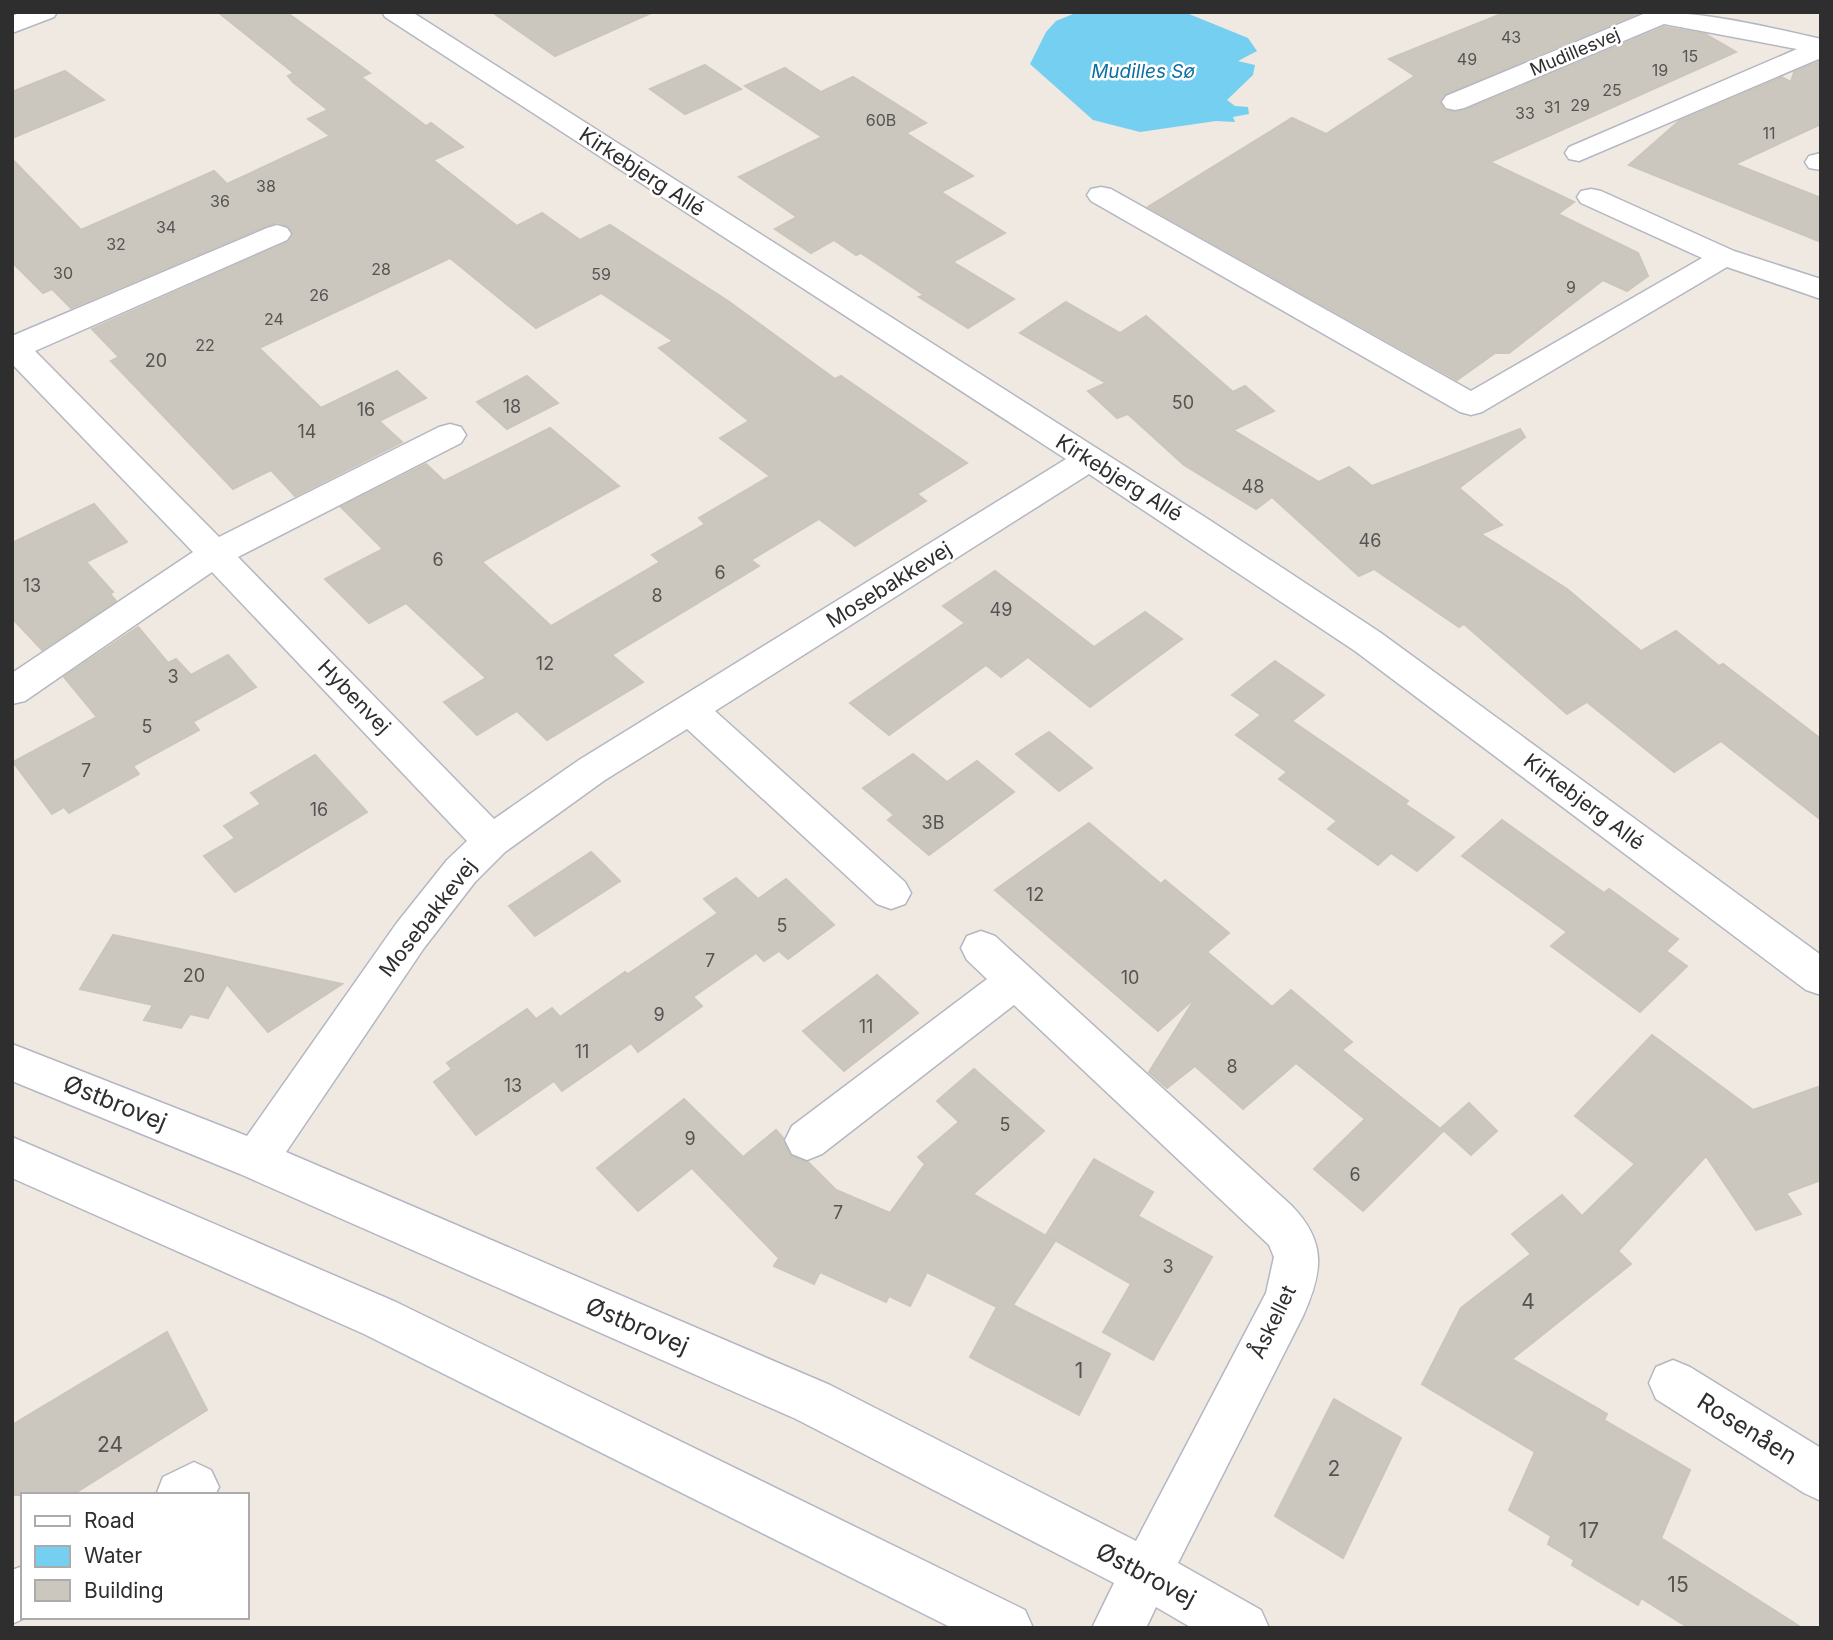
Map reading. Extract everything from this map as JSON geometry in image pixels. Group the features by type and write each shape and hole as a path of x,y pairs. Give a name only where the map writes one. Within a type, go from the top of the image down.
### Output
{"street":[{"path":"12,24 44,12"},
{"name":"Kirkebjerg Allé","path":"394,12 1199,529 1368,642 1821,978"},
{"name":"Mudillesvej","path":"1455,102 1661,16 1756,22 1821,47"},
{"name":"Mudillesvej","path":"1579,153 1821,47"},
{"path":"1101,195 1471,405 1724,257"},
{"path":"1591,197 1724,257 1797,279 1821,290"},
{"name":"Hybenvej","path":"277,234 13,349 491,841"},
{"path":"12,691 215,554 448,434"},
{"name":"Mosebakkevej","path":"256,1160 410,936 461,871 491,841 592,770 1089,459"},
{"path":"690,710 891,893"},
{"name":"Åskellet","path":"981,948 1276,1220 1297,1247 1295,1276 1287,1300 1118,1628"},
{"path":"807,1140 1016,979"},
{"name":"Østbrovej","path":"12,1062 256,1160 813,1402 1146,1573 1243,1628"},
{"path":"12,1157 380,1318 1007,1628"},
{"name":"Rosenåen","path":"1672,1383 1821,1476"}],"water":[{"name":"Mudilles Sø","path":"1078,12 1184,12 1248,38 1257,51 1238,61 1255,65 1253,75 1227,100 1235,106 1248,107 1249,114 1233,117 1235,122 1216,121 1140,132 1093,120 1030,64 1046,32 1056,21"}],"building":[{"path":"218,12 286,12 370,73 361,77 426,126 431,123 463,147 433,160 517,226 542,213 580,240 610,225 728,301 835,379 841,376 967,463 917,494 926,501 855,546 819,519 751,560 759,566 612,655 643,682 547,740 517,711 477,735 444,702 486,678 406,603 369,623 325,579 383,549 341,507 426,464 444,481 550,428 619,486 482,562 551,626 660,562 652,555 705,524 699,518 770,476 720,438 749,421 659,348 673,341 601,293 536,328 450,258 259,348 321,408 397,371 426,398 379,421 402,442 295,496 271,470 233,489 111,361 119,357 92,329 288,242 293,235 289,227 278,222 266,226 71,308 52,289 43,293 12,262 12,159 81,230 214,171 227,184 330,136 308,119 328,110 293,82 288,76 294,73"},
{"path":"492,12 653,12 555,56"},
{"path":"1506,12 1641,12 1445,94 1440,103 1445,111 1465,110 1664,27 1705,34 1736,52 1490,162 1574,202 1558,214 1638,253 1648,276 1627,291 1603,280 1509,353 1495,353 1457,380 1148,207 1292,118 1326,134 1415,76 1389,59"},
{"path":"1821,61 1821,124 1735,164 1821,198 1821,242 1629,165 1679,121 1782,77 1791,82 1794,72"},
{"path":"705,65 741,89 685,114 650,89"},
{"path":"785,68 821,92 853,77 926,123 906,133 973,176 941,192 1005,233 953,262 1014,299 968,328 919,297 924,295 861,253 856,255 834,240 811,253 775,229 797,217 739,177 822,137 745,86"},
{"path":"65,71 104,100 12,138 12,92"},
{"path":"1066,302 1120,333 1146,316 1233,392 1245,386 1274,411 1233,430 1319,482 1349,467 1372,486 1520,429 1525,437 1459,488 1502,525 1481,534 1567,589 1641,651 1676,631 1719,666 1723,664 1821,739 1821,820 1721,741 1674,772 1587,702 1567,714 1464,624 1459,627 1374,569 1359,576 1272,497 1256,509 1184,465 1128,414 1117,418 1088,391 1106,383 1020,333"},
{"path":"527,376 558,403 507,429 477,402"},
{"path":"94,504 127,542 86,562 113,592 110,594 116,601 42,650 12,618 12,543"},
{"path":"995,571 1094,647 1145,612 1182,639 1090,707 1028,657 1001,677 986,665 889,735 850,703 965,623 943,606"},
{"path":"138,627 168,663 176,659 191,675 228,655 256,687 193,722 199,730 133,766 139,774 69,813 64,807 52,814 13,762 97,717 64,677"},
{"path":"1275,661 1324,695 1292,721 1408,801 1405,804 1454,837 1417,871 1391,853 1378,865 1328,829 1337,821 1279,779 1287,772 1236,735 1261,715 1232,695"},
{"path":"1049,732 1092,768 1059,791 1016,754"},
{"path":"913,754 947,782 977,761 1014,792 929,855 888,820 894,815 863,788"},
{"path":"315,755 367,812 235,892 204,856 235,838 224,826 261,804 251,793"},
{"path":"1502,820 1604,893 1609,889 1678,939 1666,951 1687,966 1640,1012 1551,946 1567,932 1462,856"},
{"path":"1089,823 1161,884 1165,880 1229,933 1207,952 1272,1007 1291,990 1352,1042 1342,1050 1443,1131 1363,1211 1314,1169 1365,1119 1296,1063 1243,1109 1195,1066 1167,1088 1149,1072 1196,997 1158,1031 995,890"},
{"path":"591,852 620,881 535,936 509,906"},
{"path":"736,878 758,899 786,879 834,925 788,959 779,951 764,961 756,953 693,997 702,1006 638,1052 631,1043 562,1091 554,1081 476,1135 434,1082 452,1069 447,1063 527,1009 536,1019 552,1008 560,1017 625,972 628,974 718,913 704,899"},
{"path":"113,935 342,984 268,1032 227,984 208,1018 190,1014 181,1028 144,1020 153,1005 80,989"},
{"path":"877,975 918,1013 844,1071 803,1031"},
{"path":"1652,1035 1753,1110 1821,1086 1821,1180 1786,1193 1801,1214 1756,1230 1706,1156 1618,1251 1631,1264 1512,1359 1607,1414 1604,1420 1690,1470 1661,1538 1802,1628 1689,1628 1641,1598 1638,1605 1572,1565 1574,1560 1548,1544 1551,1536 1509,1510 1535,1452 1422,1384 1461,1308 1531,1254 1512,1234 1562,1195 1582,1216 1635,1164 1575,1116"},
{"path":"974,1069 1044,1131 973,1194 1055,1241 1013,1305 1110,1354 1079,1415 970,1357 997,1307 927,1272 910,1306 889,1296 886,1302 820,1272 814,1284 774,1266 779,1258 692,1168 638,1211 597,1168 684,1099 743,1157 776,1130 783,1138 790,1155 808,1162 836,1190 890,1213 925,1164 918,1157 959,1122 937,1101"},
{"path":"1469,1103 1497,1131 1471,1155 1441,1128"},
{"path":"1094,1159 1153,1192 1138,1216 1212,1257 1153,1360 1103,1332 1131,1284 1046,1235"},
{"path":"167,1332 207,1410 75,1493 12,1495 12,1425"},
{"path":"1334,1399 1401,1438 1343,1558 1275,1516"}]}
